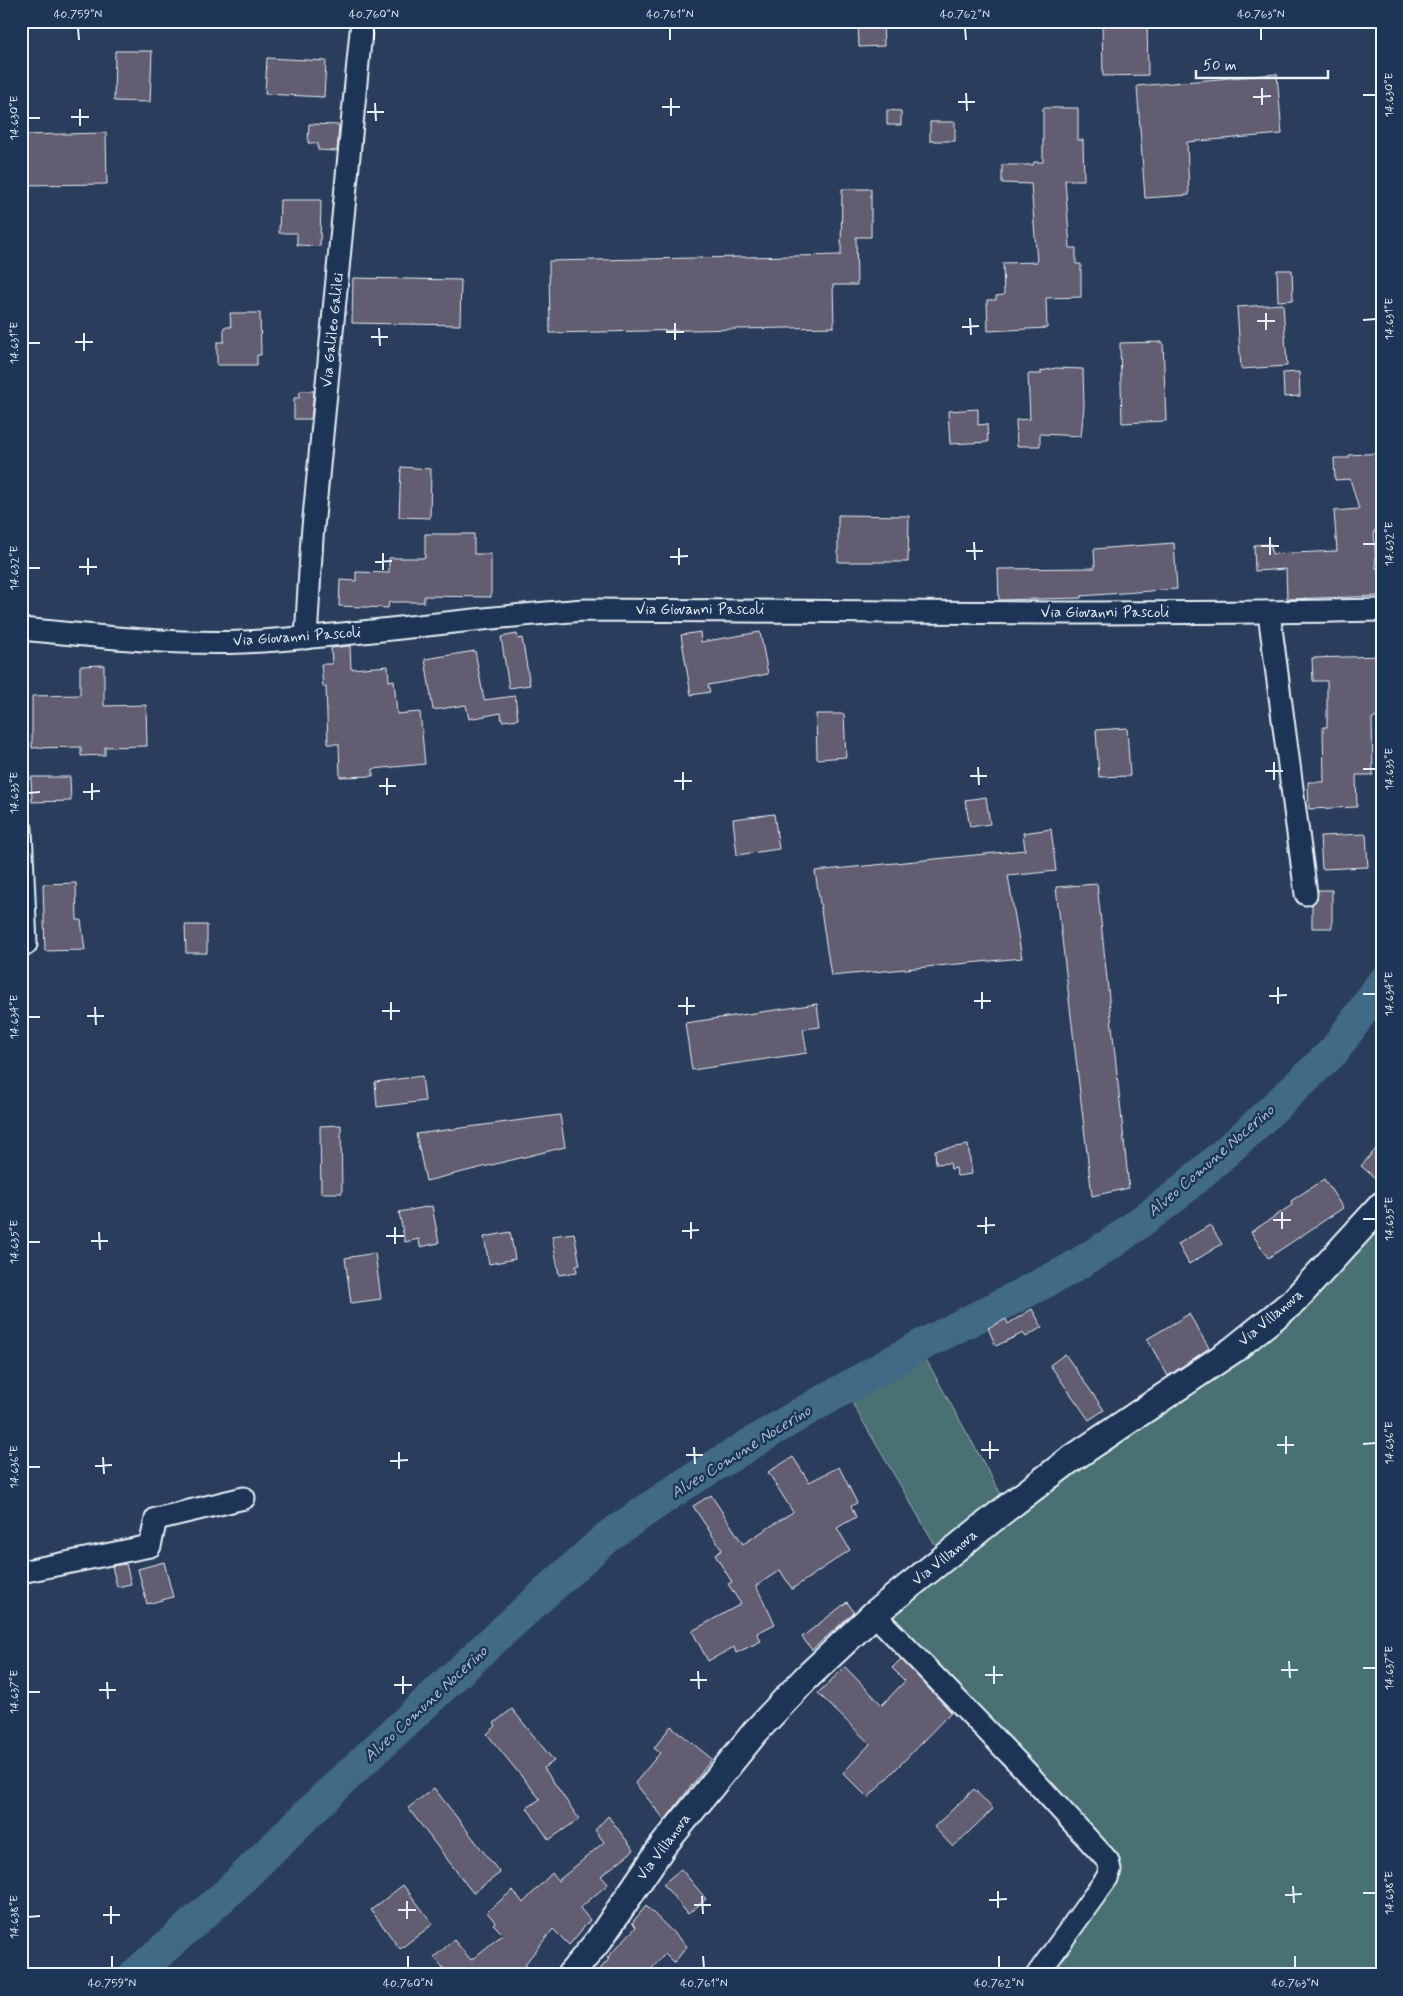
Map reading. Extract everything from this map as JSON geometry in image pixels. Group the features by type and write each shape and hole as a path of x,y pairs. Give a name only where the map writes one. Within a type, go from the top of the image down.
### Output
{"main road":[{"name":"Via Villanova","path":"570,1975 599,1940 662,1847 756,1730 805,1679 874,1614 1067,1462 1225,1355 1294,1301 1382,1205"}],"street":[{"name":"Via Galileo Galilei","path":"306,638 312,538 362,21"},
{"name":"Via Giovanni Pascoli","path":"21,629 146,642 241,642 306,638 527,614 586,610 1269,613 1382,610"},
{"path":"1269,613 1306,894"},
{"path":"21,829 26,944"},
{"path":"21,1572 150,1546 156,1519 244,1498"},
{"path":"874,1614 1021,1766 1108,1861 1110,1870 1107,1878 1037,1975"}],"green space":[{"path":"1382,1221 1382,1959 1376,1975 1046,1975 1117,1862 1039,1770 890,1615"},
{"path":"924,1356 1002,1496 937,1548 848,1396"}],"building":[{"path":"858,21 883,21 884,46 859,47"},
{"path":"1102,21 1147,21 1148,75 1103,76"},
{"path":"115,51 152,51 150,102 114,101"},
{"path":"267,58 326,61 324,97 265,94"},
{"path":"1277,74 1282,134 1187,142 1189,195 1145,198 1137,86"},
{"path":"1043,108 1078,108 1078,140 1083,140 1084,180 1065,180 1070,248 1076,248 1076,264 1081,264 1081,297 1046,298 1047,328 988,331 987,300 996,300 996,296 1004,295 1003,263 1037,262 1031,184 1002,183 1002,165 1033,165 1034,162 1043,162"},
{"path":"887,110 901,111 901,125 887,125"},
{"path":"930,122 955,122 955,141 930,141"},
{"path":"309,124 339,125 337,151 318,150 318,143 308,143"},
{"path":"106,133 107,184 21,185 21,135"},
{"path":"842,189 871,189 871,237 856,237 857,285 833,285 834,327 550,333 549,261 841,255"},
{"path":"280,200 321,200 320,246 297,245 297,233 279,233"},
{"path":"1277,270 1292,270 1293,300 1278,301"},
{"path":"353,278 461,280 460,325 352,323"},
{"path":"1283,304 1287,366 1241,369 1237,307"},
{"path":"230,313 260,313 261,355 257,355 257,365 217,365 217,342 224,342 224,327 231,327"},
{"path":"1163,342 1166,421 1122,423 1120,343"},
{"path":"1056,368 1083,369 1084,407 1081,436 1040,434 1040,446 1017,446 1016,420 1030,419 1028,374 1041,374 1041,371"},
{"path":"1299,372 1300,396 1284,397 1283,373"},
{"path":"300,391 314,391 311,419 294,419 294,398 299,398"},
{"path":"978,409 978,425 987,424 988,442 950,444 948,411"},
{"path":"1382,453 1382,530 1374,531 1376,568 1382,568 1382,596 1287,599 1286,569 1255,571 1254,545 1271,544 1272,554 1337,551 1334,511 1359,509 1350,479 1335,480 1334,458 1349,458 1349,455"},
{"path":"401,467 431,469 430,518 399,517"},
{"path":"838,515 909,516 908,562 838,562"},
{"path":"425,534 474,534 474,554 491,554 491,597 424,596 424,602 389,602 388,608 339,606 340,580 356,581 356,572 389,573 389,558 425,558"},
{"path":"1174,543 1177,589 1081,596 1081,598 999,600 998,569 1095,568 1094,549"},
{"path":"700,632 701,642 760,632 768,674 708,685 710,692 691,695 681,635"},
{"path":"517,634 518,639 522,638 530,685 509,688 501,637"},
{"path":"350,646 351,669 388,666 389,681 394,680 397,714 420,712 425,764 373,769 373,776 340,777 339,744 328,744 326,687 323,687 321,664 332,664 331,648"},
{"path":"475,651 484,700 515,696 518,719 502,721 501,713 469,719 466,705 433,710 425,659"},
{"path":"1382,656 1382,717 1372,718 1373,775 1356,775 1357,807 1309,809 1308,782 1324,782 1323,727 1327,727 1327,681 1313,681 1312,658"},
{"path":"104,665 104,706 146,705 147,746 105,747 105,755 81,756 81,747 32,748 32,696 80,695 80,666"},
{"path":"816,714 844,714 846,757 817,759"},
{"path":"1127,728 1130,776 1099,777 1096,730"},
{"path":"31,777 70,777 71,801 32,802"},
{"path":"986,797 990,824 970,827 965,800"},
{"path":"774,814 779,849 737,855 733,819"},
{"path":"1051,829 1056,871 1008,876 1022,958 831,976 815,871 1025,850 1023,833"},
{"path":"1366,834 1368,867 1322,869 1320,836"},
{"path":"76,883 77,920 81,920 85,950 45,951 43,884"},
{"path":"1097,884 1129,1188 1092,1196 1056,887"},
{"path":"1318,890 1332,890 1332,928 1312,928 1312,905 1317,899"},
{"path":"185,925 207,925 207,953 186,953"},
{"path":"817,1004 820,1027 803,1029 807,1053 692,1070 685,1023"},
{"path":"422,1076 425,1101 377,1107 375,1082"},
{"path":"560,1115 565,1147 426,1181 416,1134"},
{"path":"341,1125 342,1193 321,1193 320,1126"},
{"path":"1382,1142 1382,1171 1375,1178 1361,1166"},
{"path":"968,1145 972,1174 957,1176 956,1168 951,1169 950,1163 936,1164 935,1150"},
{"path":"1324,1179 1343,1208 1268,1258 1251,1232 1292,1205 1291,1201"},
{"path":"432,1206 439,1243 420,1247 419,1239 405,1242 399,1212"},
{"path":"1210,1225 1222,1244 1189,1264 1178,1244"},
{"path":"510,1232 515,1259 489,1264 484,1237"},
{"path":"574,1233 580,1265 576,1266 577,1272 559,1275 552,1236"},
{"path":"375,1253 381,1299 351,1303 345,1258"},
{"path":"1032,1309 1042,1327 1026,1337 1023,1333 996,1346 988,1328 1006,1319 1008,1324"},
{"path":"1189,1314 1209,1348 1168,1376 1147,1339"},
{"path":"1065,1354 1104,1410 1089,1420 1050,1365"},
{"path":"793,1457 809,1482 839,1467 857,1503 851,1506 856,1517 837,1528 850,1550 792,1589 780,1570 756,1586 775,1624 757,1633 761,1641 736,1653 734,1647 708,1661 692,1631 741,1604 728,1584 732,1582 715,1555 722,1550 693,1506 711,1495 743,1544 793,1512 768,1472"},
{"path":"164,1562 173,1597 147,1604 138,1569"},
{"path":"126,1564 131,1584 117,1587 112,1566"},
{"path":"847,1602 854,1612 812,1650 802,1637"},
{"path":"901,1659 951,1712 868,1798 843,1773 870,1744 818,1693 845,1667 882,1705 905,1681 892,1668"},
{"path":"512,1709 554,1761 544,1768 579,1819 549,1840 527,1808 540,1799 487,1734 496,1726 494,1723"},
{"path":"671,1726 712,1759 665,1820 635,1783 660,1753 654,1748"},
{"path":"434,1788 500,1873 473,1893 408,1808"},
{"path":"974,1789 993,1809 953,1847 934,1827"},
{"path":"608,1816 634,1850 601,1876 608,1884 580,1908 590,1920 569,1945 553,1929 525,1964 533,1975 449,1975 434,1957 454,1940 471,1960 503,1934 493,1924 495,1922 487,1912 513,1890 523,1903 552,1873 558,1881 604,1842 595,1830"},
{"path":"681,1869 706,1899 688,1914 663,1884"},
{"path":"403,1885 433,1924 400,1949 371,1910"},
{"path":"646,1906 687,1946 674,1963 665,1954 646,1975 595,1975 609,1959 607,1958 636,1927 632,1923"}],"waterway":[{"name":"Alveo Comune Nocerino","path":"134,1975 227,1893 331,1791 606,1538 680,1487 798,1415 920,1346 1065,1272 1112,1243 1173,1198 1245,1135 1334,1051 1382,983"}]}
